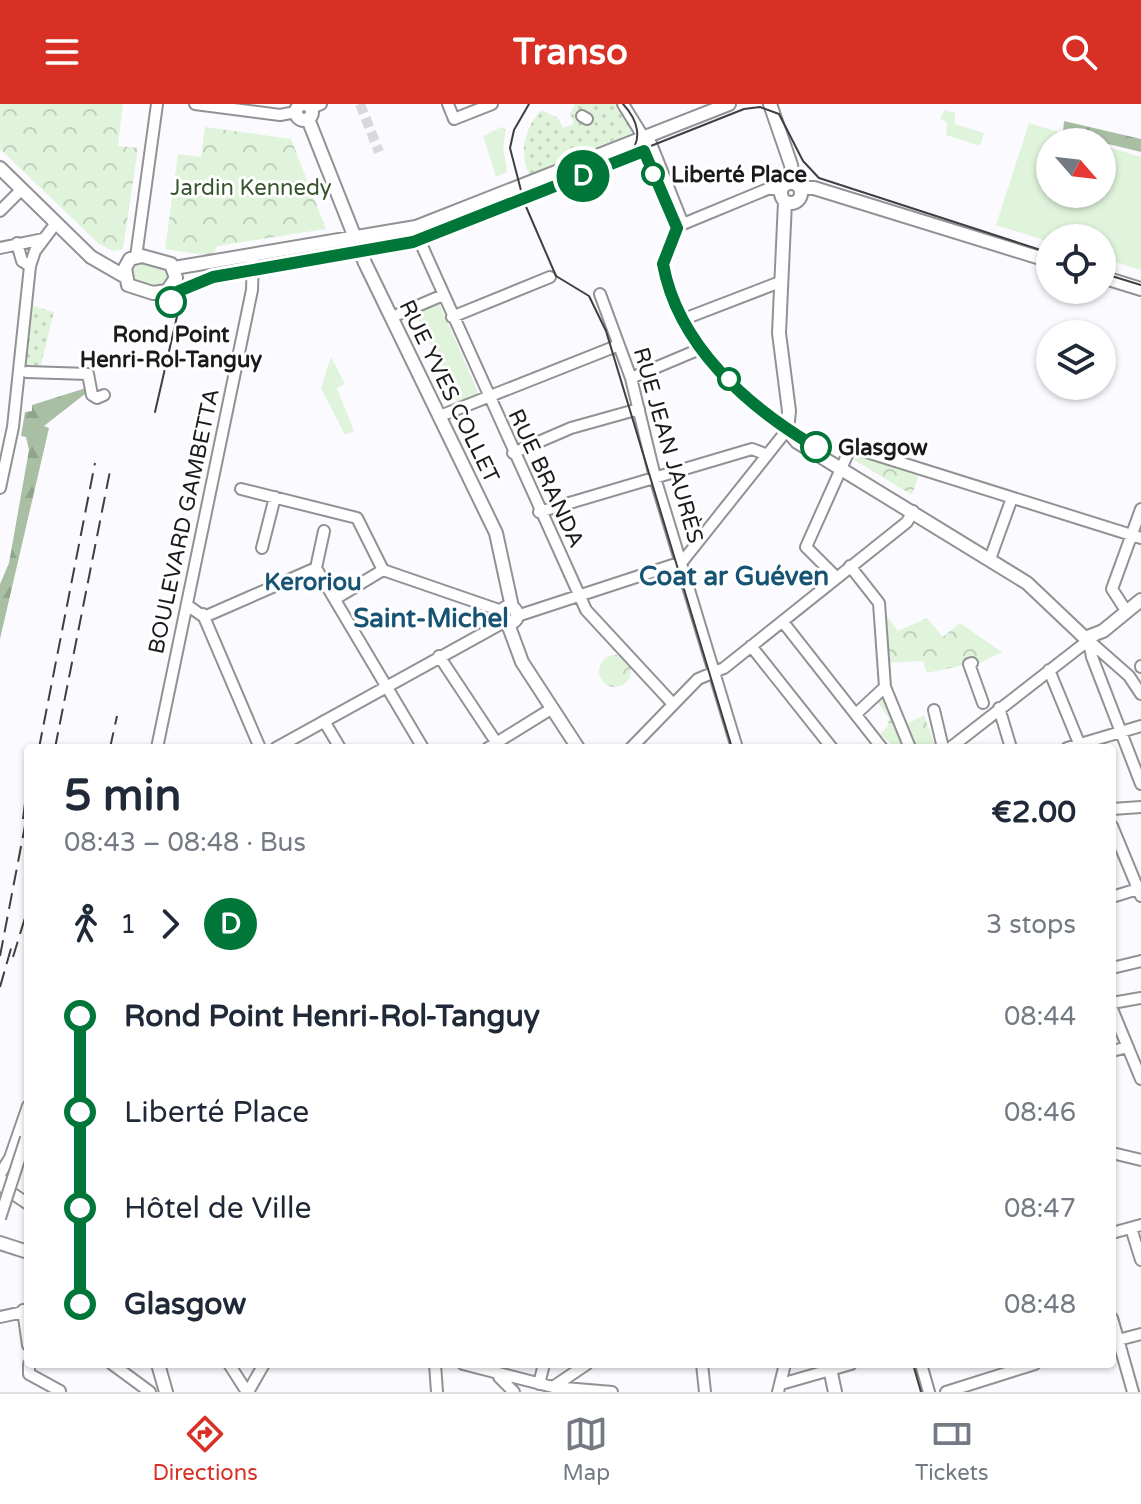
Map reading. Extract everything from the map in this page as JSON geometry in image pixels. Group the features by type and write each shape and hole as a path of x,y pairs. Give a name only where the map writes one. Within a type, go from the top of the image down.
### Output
{"main road":[{"path":"174,268 416,227 729,104"},
{"path":"770,104 797,186 797,202 783,196"},
{"name":"RUE YVES COLLET","path":"306,109 356,238 496,533 509,615 519,655 551,709"},
{"path":"0,168 56,223 85,250 98,262 124,276 132,288 159,294 174,284 174,268 166,261 103,259 85,250"},
{"path":"1036,257 814,188 787,184 783,196 779,333 789,411 787,430 797,442 1027,583 1089,638"},
{"path":"124,276 132,259"},
{"path":"1116,281 1141,289"},
{"path":"1089,638 1141,592"},
{"path":"1089,638 1141,600"},
{"path":"551,709 575,744"},
{"path":"0,1243 24,1251"},
{"path":"159,1368 166,1392"},
{"path":"829,1368 835,1392"}],"street":[{"path":"195,104 280,115 306,109"},
{"path":"448,104 454,119 492,104"},
{"path":"623,104 644,138 680,226"},
{"path":"132,259 158,106"},
{"path":"283,744 509,615 682,562 787,430 700,349 684,319 663,264 680,226 770,188 783,196"},
{"path":"0,211 22,189"},
{"path":"0,488 16,401 30,266 43,239 56,223"},
{"path":"0,248 43,239"},
{"path":"17,243 22,261 30,266"},
{"name":"RUE BRANDA","path":"422,246 488,399 579,594 592,617 673,704"},
{"name":"BOULEVARD GAMBETTA","path":"158,744 252,290 253,255"},
{"path":"452,317 550,277"},
{"path":"684,319 780,282"},
{"name":"RUE JEAN JAURÈS","path":"600,294 631,378 655,476 736,744"},
{"path":"392,317 443,295"},
{"path":"440,416 614,347"},
{"path":"631,378 700,349"},
{"path":"27,372 88,374 92,395 97,398 104,395"},
{"path":"513,453 571,428 639,409"},
{"path":"837,578 807,550 849,451 854,448 1136,536"},
{"path":"539,512 752,449 765,454"},
{"path":"241,489 275,497 326,521 357,518 383,570 509,615"},
{"path":"262,548 275,497"},
{"path":"990,559 1012,498"},
{"path":"1123,606 1112,589 1136,536 1141,509"},
{"path":"635,744 698,679 714,672 783,622 907,522 913,511"},
{"path":"326,521 316,568 421,744"},
{"path":"850,566 879,603 885,687 908,744"},
{"path":"204,617 316,568"},
{"path":"335,599 383,570"},
{"path":"188,601 204,617 258,744"},
{"path":"783,622 879,744"},
{"path":"955,744 1089,638"},
{"path":"1089,638 1129,676 1141,694"},
{"path":"1089,638 1141,784"},
{"path":"751,646 829,744"},
{"path":"439,656 494,744"},
{"path":"972,663 969,664 983,703"},
{"path":"1049,670 1079,744"},
{"path":"856,714 885,687"},
{"path":"999,708 1010,744"},
{"path":"498,744 551,709"},
{"path":"934,710 942,744"},
{"path":"324,721 338,744"},
{"path":"1086,744 1141,726"},
{"path":"1116,809 1141,807"},
{"path":"1116,835 1140,891 1116,896"},
{"path":"1116,967 1141,961"},
{"path":"1116,1005 1141,998"},
{"path":"1116,1016 1141,1079"},
{"path":"1116,1050 1128,1047"},
{"path":"24,1118 10,1158 0,1174 0,1182 24,1201"},
{"path":"0,1218 24,1144"},
{"path":"1116,1154 1141,1160"},
{"path":"10,1158 24,1157"},
{"path":"1116,1232 1136,1227 1141,1260"},
{"path":"0,1317 24,1310"},
{"path":"1116,1341 1141,1334"},
{"path":"1116,1344 1133,1392"},
{"path":"29,1368 29,1374 60,1391"},
{"path":"117,1368 150,1392"},
{"path":"232,1368 248,1392 262,1368"},
{"path":"435,1368 437,1392"},
{"path":"491,1368 514,1392"},
{"path":"539,1384 543,1368"},
{"path":"553,1389 582,1368"},
{"path":"702,1368 705,1392"},
{"path":"780,1388 784,1368"},
{"path":"780,1388 827,1368"},
{"path":"922,1368 929,1392"},
{"path":"946,1392 1022,1368"},
{"path":"497,1375 553,1389 612,1392"}],"green space":[{"path":"0,104 123,104 118,146 138,148 123,249 113,251 98,243 0,149"},
{"path":"575,104 615,104 634,132 529,175 524,149 527,133 535,118 541,110 558,118 563,128 574,124 570,113"},
{"path":"945,110 955,113 955,124 984,133 980,146 946,135 947,122 940,119"},
{"path":"1064,121 1094,128 1063,128"},
{"path":"1029,123 1046,128 1036,128 1036,208 1116,208 1116,149 1141,157 1141,270 1116,262 1116,224 1036,224 1036,238 996,225"},
{"name":"Jardin Kennedy","path":"205,127 291,139 326,229 217,246 212,256 165,249 178,154 201,157"},
{"path":"501,127 506,129 503,146 507,172 496,177 483,136"},
{"path":"1116,133 1141,139 1141,152 1116,146"},
{"path":"141,260 166,266 171,275 161,288 136,284 130,276 132,265"},
{"path":"439,303 478,392 476,397 458,404 418,319 413,320 411,315"},
{"path":"30,305 54,312 40,369 23,369"},
{"path":"331,357 345,384 337,388 354,431 345,435 321,388"},
{"path":"86,388 85,394 44,426 49,428 0,639 0,584 9,563 29,450 26,437 21,436 25,412 32,411 32,405"},
{"path":"857,454 919,474 912,495 854,460"},
{"path":"882,610 898,631 927,618 943,637 960,623 1002,652 978,664 976,658 964,661 964,665 927,673 923,661 886,663"},
{"path":"615,655 626,660 631,671 626,682 615,687 604,682 599,671 604,660"},
{"path":"888,690 907,724 924,715 935,744 891,744 880,734 888,726 889,718 877,701"}],"tunnel":[{"path":"360,104 379,152"},
{"path":"579,157 589,180"}],"tram line":[{"path":"529,104 514,130 510,148 524,202 556,276 589,296 606,331 731,744"},
{"path":"623,104 637,130 636,144 627,157"},
{"path":"155,412 181,299 188,287 201,277 429,234 744,109 760,107 779,114 803,161 819,178 1036,248"},
{"path":"1116,277 1141,285"},
{"path":"914,1368 921,1392"}],"railway":[{"path":"40,744 95,463"},
{"path":"56,744 111,466"},
{"path":"111,744 117,716"},
{"path":"23,819 24,811"},
{"path":"0,956 24,831"},
{"path":"13,957 24,921"},
{"path":"0,987 12,945"}],"bus line":[{"name":"D","path":"171,302 179,291 213,277 413,242 432,236 644,151 677,228 663,264 693,338 710,361 770,417 816,447"}],"place":[{"name":"Liberté Place","path":"653,174"},
{"name":"Rond Point Henri-Rol-Tanguy","path":"171,302"},
{"name":"Glasgow","path":"816,447"}],"district":[{"name":"Coat ar Guéven","path":"734,576"},
{"name":"Keroriou","path":"313,582"},
{"name":"Saint-Michel","path":"431,618"}]}
